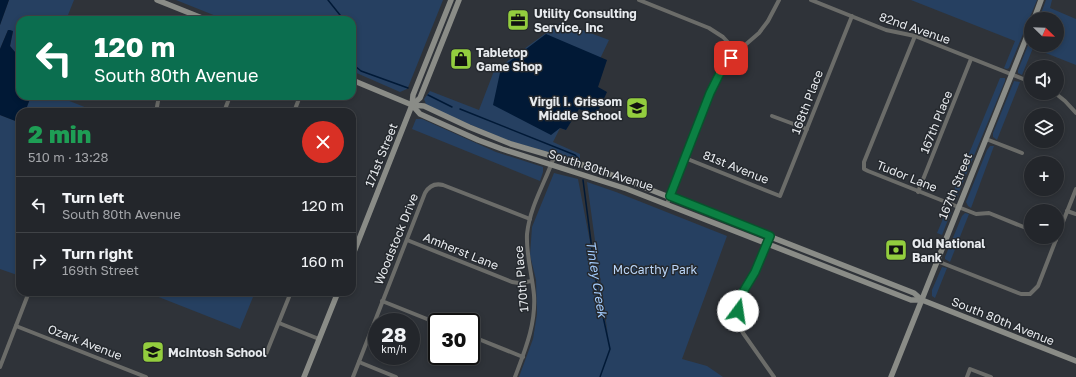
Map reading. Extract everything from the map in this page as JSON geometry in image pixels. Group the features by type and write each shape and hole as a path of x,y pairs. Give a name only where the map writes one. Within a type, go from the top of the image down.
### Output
{"street":[{"path":"157,0 197,16"},
{"name":"171st Street","path":"356,247 412,105 413,95 451,0"},
{"name":"171st Street","path":"412,105 420,98 459,0"},
{"path":"639,0 709,28 723,37 737,52"},
{"path":"667,204 714,82 725,64 759,33 768,21 779,0"},
{"name":"82nd Avenue","path":"811,0 891,31 915,36 1024,79"},
{"path":"1037,12 1041,0"},
{"name":"168th Place","path":"780,196 852,16"},
{"name":"Tudor Lane","path":"915,36 864,162 864,167 868,171 959,208 976,214 989,213 1024,227"},
{"name":"167th Street","path":"891,377 1024,44"},
{"name":"167th Place","path":"918,192 971,59"},
{"name":"South 80th Avenue","path":"356,82 412,105 424,106 470,128 511,144 594,168 670,196 914,292 922,300"},
{"path":"1064,99 1076,113"},
{"name":"South 80th Avenue","path":"412,105 420,114 478,140 621,187 911,300 922,300 1076,361"},
{"path":"772,116 807,129"},
{"path":"986,139 1022,153"},
{"name":"170th Place","path":"515,377 530,335 534,316 534,294 527,255 527,234 535,200 554,156"},
{"name":"81st Avenue","path":"684,158 780,196"},
{"name":"Woodstock Drive","path":"353,377 427,190 436,184 443,185 530,219"},
{"path":"1064,220 1076,189"},
{"path":"1068,211 1076,214"},
{"path":"770,236 755,272 740,297 738,311 742,333 774,377"},
{"name":"Amherst Lane","path":"407,240 512,282 519,283 532,281"},
{"path":"937,261 1021,294 1030,294 1038,286 1054,244"},
{"path":"0,366 27,296"},
{"path":"266,354 289,296"},
{"path":"304,377 336,296"},
{"path":"382,301 428,319"},
{"path":"279,323 319,339"},
{"name":"Ozark Avenue","path":"16,326 146,377"},
{"path":"480,340 523,357"},
{"path":"359,362 396,377"},
{"path":"967,377 970,369 991,377"}],"green space":[{"path":"9,0 74,0 68,16 16,16 16,52 10,46 13,32 8,30 0,49 0,25"},
{"path":"176,0 443,0 409,85 407,89 400,92 356,73 356,16 216,16"},
{"path":"911,0 1037,0 1032,12 1024,12 1024,32 1009,68 1004,68 1015,41"},
{"path":"1046,0 1052,0 1050,8 1059,12 1042,12"},
{"path":"1064,14 1076,19 1076,65 1043,52 1064,52"},
{"path":"561,22 609,40 566,130 560,128 553,142 580,154 580,161 509,141 431,108 426,104 424,99 430,91 479,110 494,71"},
{"path":"1025,52 1031,52 1028,60 1024,60 1024,70 1022,75 1018,73"},
{"path":"1000,78 1005,78 1005,81 956,199 954,201 950,200"},
{"path":"1014,81 1020,82 997,140 993,137 993,133"},
{"path":"30,100 67,100 87,108 26,108"},
{"path":"0,115 16,121 16,275 0,269"},
{"path":"416,119 422,119 496,152 543,167 540,181 412,129"},
{"path":"990,146 994,146 971,208 966,202"},
{"name":"McCarthy Park","path":"554,173 578,179 608,336 587,182 727,236 682,359 707,366 723,377 519,377 533,339 537,314 536,280 530,255 532,227"},
{"path":"948,207 950,207 951,212 942,235 937,233"},
{"path":"965,213 969,214 950,262 945,259 945,257 962,216"},
{"path":"942,267 947,268 935,298 932,296 932,290"},
{"path":"156,296 253,296 240,329"}],"shaded area":[{"path":"0,0 9,0 0,25"},
{"path":"8,30 13,31 10,46 16,52 16,100 30,100 26,108 16,108 16,121 0,115 0,49"},
{"path":"546,34 607,60 598,87 607,92 596,116 579,109 566,130 560,128 551,135 493,105 501,68"}],"waterway":[{"name":"Tinley Creek","path":"328,0 341,16"},
{"name":"Tinley Creek","path":"356,67 361,71 408,88"},
{"name":"Tinley Creek","path":"428,95 452,107"},
{"name":"Tinley Creek","path":"460,109 575,155 579,159"},
{"name":"Tinley Creek","path":"583,180 597,288 610,349 600,377"}],"place":[{"name":"Utility Consulting Service, Inc","path":"518,20"},
{"name":"Tabletop Game Shop","path":"461,59"},
{"name":"Virgil I. Grissom Middle School","path":"637,108"},
{"name":"Old National Bank","path":"896,250"},
{"name":"McIntosh School","path":"153,352"}],"route":[{"path":"731,58 725,64 714,82 670,196 770,236 752,279 744,288 740,297 738,311"}]}
